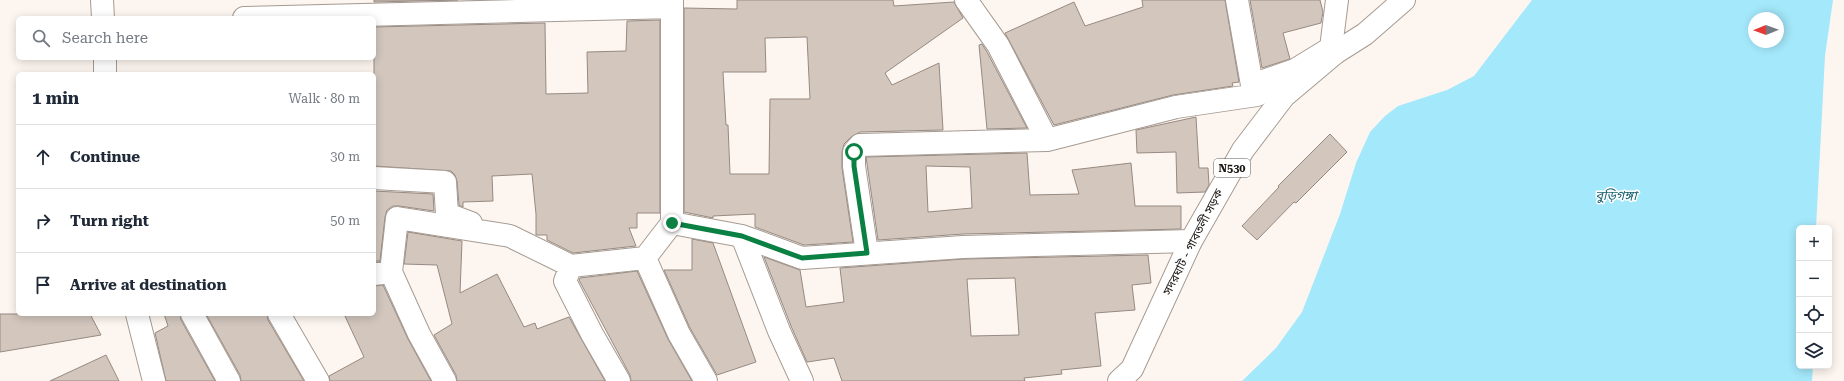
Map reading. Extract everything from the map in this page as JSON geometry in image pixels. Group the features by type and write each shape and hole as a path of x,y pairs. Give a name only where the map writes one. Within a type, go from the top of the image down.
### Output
{"main road":[{"path":"102,0 102,16"},
{"path":"966,0 998,45 1047,140"},
{"path":"1237,0 1252,85 1295,70 1333,51"},
{"path":"1333,51 1337,0"},
{"name":"সদরঘাট - গাবতলী সড়ক","path":"1119,381 1132,369 1191,241 1243,150 1284,96 1333,51 1365,34 1404,0"},
{"path":"301,16 672,3 672,223 645,258 571,266 510,236 447,214 445,182 376,178"},
{"path":"867,253 854,166 854,152 860,145 1047,140 1176,107 1257,95 1333,51"},
{"path":"105,60 106,72"},
{"path":"445,381 383,273 397,218 510,236"},
{"path":"672,223 742,236 802,258 963,247 1191,241"},
{"path":"742,236 779,332 802,381"},
{"path":"645,258 679,334 706,381"},
{"path":"571,266 565,281 592,334 619,381"},
{"path":"138,316 154,381"},
{"path":"193,316 229,381"},
{"path":"280,316 318,381"}],"water":[{"name":"বুড়িগঙ্গা","path":"1532,0 1833,0 1825,56 1816,225 1796,225 1796,369 1813,369 1812,381 1242,381 1276,348 1302,312 1340,214 1356,163 1370,132 1385,116 1398,106 1447,90 1474,76"}],"building":[{"path":"374,0 458,0 374,2"},
{"path":"737,0 893,0 894,6 954,2 963,18 885,73 892,85 939,63 943,130 860,132 851,137 844,144 842,152 842,168 853,242 804,245 755,227 755,214 713,216 713,218 684,212 684,8 737,9","holes":["807,37 810,99 770,99 769,174 730,174 728,125 726,125 723,72 766,72 765,38"]},
{"path":"1142,0 1225,0 1239,82 1232,83 1233,86 1173,95 1054,125 1005,33 1074,2 1085,26 1143,7"},
{"path":"1250,0 1320,0 1323,12 1321,23 1283,33 1290,59 1262,68"},
{"path":"660,20 660,213 637,213 637,228 629,228 636,246 573,253 547,240 547,235 536,235 536,214 532,174 492,176 493,201 463,202 463,207 459,205 457,181 455,175 451,171 376,166 376,72 374,72 374,60 376,60 376,27 545,23 546,94 588,93 587,52 626,51 627,21"},
{"path":"982,44 1027,128 987,129 979,45"},
{"path":"1196,117 1199,168 1208,168 1209,185 1205,192 1177,193 1176,152 1137,153 1136,130"},
{"path":"1330,134 1347,152 1296,203 1294,202 1257,240 1242,226 1279,187 1278,186"},
{"path":"1027,153 1030,195 1079,194 1072,170 1131,163 1135,206 1181,206 1181,229 963,234 878,240 866,157","holes":["926,166 970,167 972,208 928,212"]},
{"path":"376,191 433,194 434,211 399,206 393,206 387,210 380,261 376,261"},
{"path":"408,232 462,241 460,293 497,274 524,327 535,323 537,329 569,317 605,381 457,381 456,375 434,335 452,324 437,265 404,264"},
{"path":"692,239 713,243 756,362 717,375 690,328 664,270 692,270"},
{"path":"1148,255 1151,283 1132,285 1135,310 1095,313 1101,366 1061,370 1062,374 1024,378 1025,381 842,381 834,358 807,362 764,257 800,270 806,307 844,302 840,268 964,259","holes":["1015,278 1019,335 971,336 967,279"]},
{"path":"637,271 668,339 692,381 631,381 630,375 579,280 580,278"},
{"path":"383,285 408,339 431,381 330,381 329,376 364,357 345,316 376,316 376,286"},
{"path":"0,314 16,314 16,316 91,316 101,335 0,352"},
{"path":"165,316 180,316 181,320 215,381 166,381 155,333 168,326"},
{"path":"207,316 267,316 268,320 304,381 241,381 240,375"},
{"path":"106,355 119,381 50,381"}],"route":[{"path":"672,223 742,236 802,258 867,253 854,166 854,152"}]}
